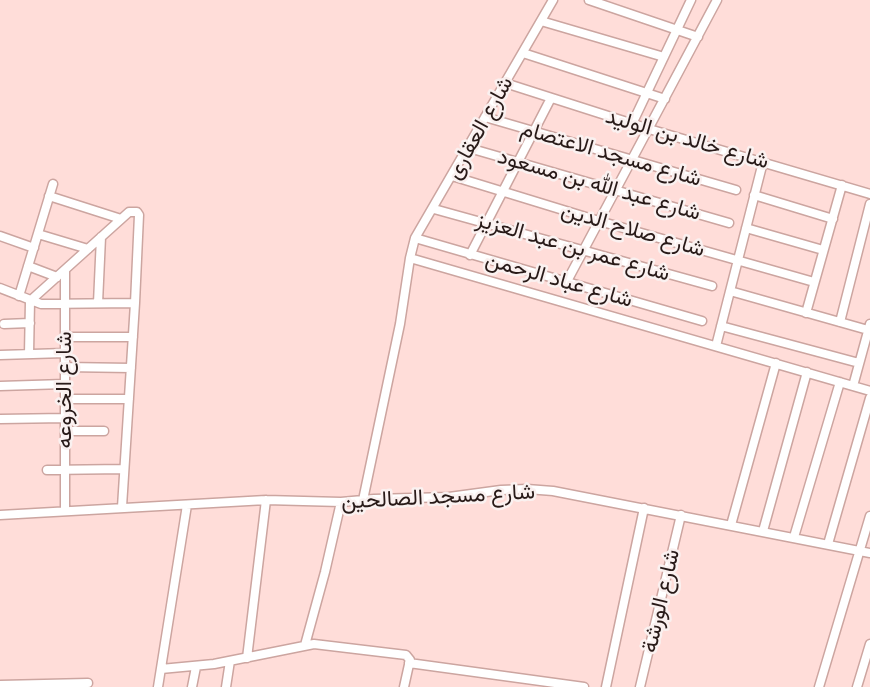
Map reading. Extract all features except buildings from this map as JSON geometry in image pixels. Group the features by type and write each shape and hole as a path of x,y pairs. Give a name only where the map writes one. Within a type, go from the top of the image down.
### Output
{"street":[{"name":"شارع العقارى","path":"363,500 400,324 415,238 434,209 553,0"},
{"path":"589,0 698,37"},
{"path":"632,124 691,0"},
{"path":"566,283 717,0"},
{"path":"541,21 664,57"},
{"path":"523,52 665,99"},
{"name":"شارع خالد بن الوليد","path":"505,83 632,124 870,194"},
{"path":"470,255 551,98"},
{"name":"شارع مسجد الاعتصام","path":"485,117 736,190"},
{"name":"شارع عبد الله بن مسعود","path":"469,148 729,223"},
{"path":"716,346 763,162"},
{"name":"شارع صلاح الدين","path":"452,176 599,221 814,282"},
{"path":"19,296 53,184"},
{"path":"806,312 842,185"},
{"path":"754,195 833,219"},
{"path":"49,196 120,219"},
{"path":"840,322 870,204"},
{"name":"شارع عمر بن عبد العزيز","path":"434,209 712,286"},
{"path":"29,354 30,301 120,219 133,211 139,215 122,507"},
{"path":"746,228 824,250"},
{"path":"38,234 88,249"},
{"path":"0,236 34,248"},
{"path":"98,303 101,237"},
{"name":"شارع عباد الرحمن","path":"415,238 702,321"},
{"path":"410,258 870,391"},
{"path":"28,266 57,277"},
{"name":"شارع الخروعه","path":"65,270 65,510"},
{"path":"0,288 41,304 135,303"},
{"path":"730,291 840,322 869,327 853,386"},
{"path":"4,324 30,323"},
{"path":"721,326 859,363"},
{"path":"65,337 133,337"},
{"path":"0,355 65,353"},
{"path":"732,525 776,363"},
{"path":"65,367 131,368"},
{"path":"763,531 807,372"},
{"path":"794,537 840,382"},
{"path":"0,386 65,384"},
{"path":"828,544 870,398"},
{"path":"65,399 129,399"},
{"path":"0,419 65,418"},
{"path":"65,431 104,431"},
{"path":"47,470 124,469"},
{"name":"شارع مسجد الصالحين","path":"0,515 266,500 341,502 449,497 527,489 553,491 870,553"},
{"path":"248,658 266,500"},
{"path":"305,645 328,563 341,502"},
{"path":"158,687 187,504"},
{"path":"606,687 644,508"},
{"name":"شارع الورشة","path":"640,687 681,515"},
{"path":"819,687 870,516"},
{"path":"857,687 870,644"},
{"path":"161,669 230,662 305,645 398,653 408,657 404,687"},
{"path":"226,687 230,662"},
{"path":"409,663 538,684 584,687"},
{"path":"192,687 196,667"},
{"path":"0,686 88,683"}]}
